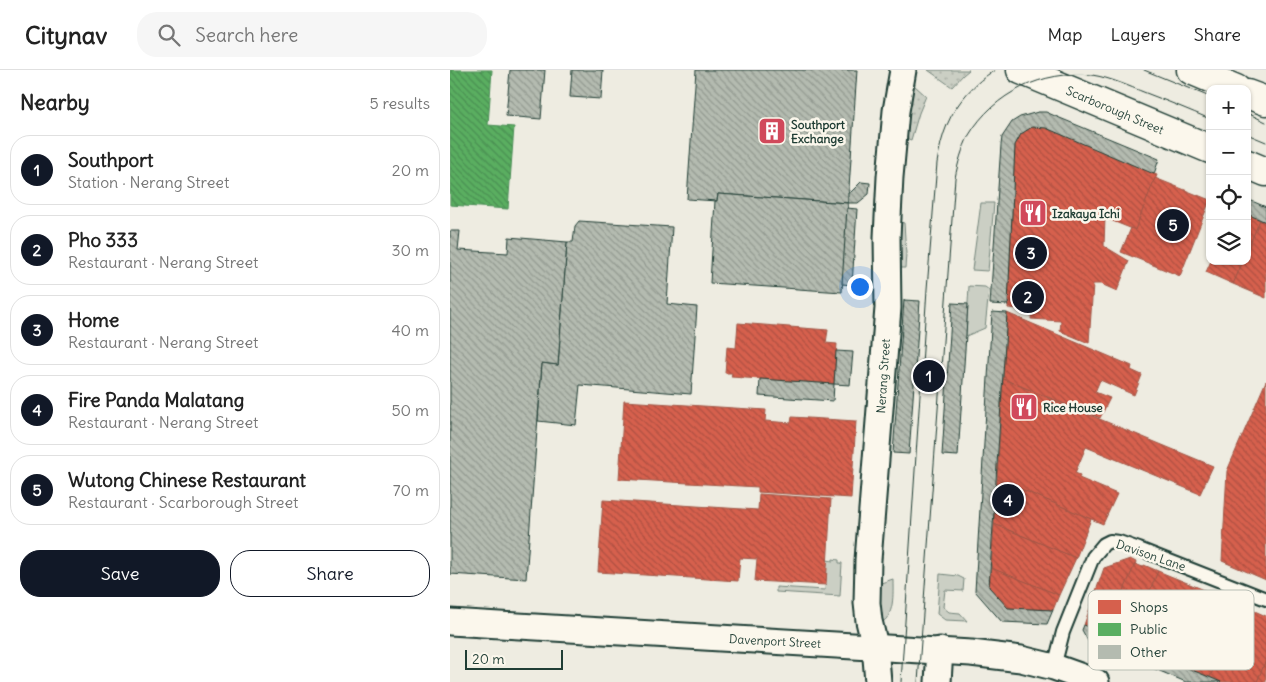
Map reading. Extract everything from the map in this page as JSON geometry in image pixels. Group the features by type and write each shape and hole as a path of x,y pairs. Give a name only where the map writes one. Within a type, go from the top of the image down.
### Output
{"main road":[{"name":"Scarborough Street","path":"1021,70 1206,147"},
{"path":"1203,72 1228,85"},
{"path":"1251,95 1266,101"},
{"path":"1251,166 1266,172"}],"street":[{"name":"Nerang Street","path":"878,682 875,646 867,603 868,560 888,308 887,238 890,177 896,111 903,70"},
{"name":"Davenport Street","path":"450,622 940,650 1020,659 1054,667 1096,682"},
{"path":"938,682 940,650"}],"lane":[{"name":"Davison Lane","path":"1054,667 1063,632 1093,557 1104,544 1110,541 1133,546 1243,590"},
{"name":"Davison Lane","path":"1254,594 1266,599"}],"shaded area":[{"path":"928,70 969,70 952,87"},
{"path":"914,85 926,96 911,140 906,138 910,100"},
{"path":"981,203 994,203 988,271 972,270"},
{"path":"896,221 904,223 905,268 898,268"},
{"path":"969,286 985,287 989,290 985,328 966,336"},
{"path":"833,559 839,560 839,563 842,563 840,596 776,592 776,587 825,590 827,560 833,561"},
{"path":"940,574 958,576 964,579 963,591 945,590 943,607 949,612 960,613 967,621 945,620 937,614"},
{"path":"893,579 891,610 880,624 878,584"}],"building: Shops":[{"path":"1040,126 1157,175 1135,230 1105,218 1104,246 1129,261 1117,291 1101,284 1093,284 1089,343 1060,331 1061,321 1031,319 1032,310 1008,308 1015,145 1021,134 1026,130"},
{"path":"1155,178 1206,198 1206,210 1180,276 1121,252 1131,228 1135,230"},
{"path":"1251,216 1260,220 1251,241"},
{"path":"1260,220 1266,222 1266,298 1233,284 1241,265 1251,265 1251,241"},
{"path":"1209,265 1241,265 1233,284 1206,272"},
{"path":"1007,313 1132,366 1131,370 1142,375 1134,395 1100,380 1095,392 1110,398 1100,418 1003,379"},
{"path":"738,323 828,330 826,343 837,344 834,384 731,377 732,373 725,373 727,347 736,348"},
{"path":"1003,379 1213,466 1200,494 1086,447 1075,473 1080,475 1079,478 1117,494 1103,524 997,479"},
{"path":"1266,381 1266,580 1222,561 1227,471"},
{"path":"624,401 766,410 765,421 791,423 792,417 856,421 851,498 758,492 758,487 619,479"},
{"path":"997,479 1091,519 1076,558 994,524"},
{"path":"759,494 831,499 826,585 755,581 757,559 740,558 738,581 598,572 603,500 758,510"},
{"path":"994,524 1076,558 1059,595 991,568"},
{"path":"1130,559 1136,562 1124,590 1096,590 1104,568"},
{"path":"1135,564 1143,567 1144,565 1158,571 1150,590 1124,590"},
{"path":"991,568 1059,595 1053,610 1008,608 989,587"},
{"path":"1158,571 1204,590 1150,590"},
{"path":"1254,611 1266,616 1266,660 1257,682 1221,682 1210,677 1213,670 1254,670"},
{"path":"1088,614 1088,627 1084,625"},
{"path":"1266,660 1266,682 1257,682"},
{"path":"1193,670 1213,670 1210,677"}],"building: Public":[{"path":"450,70 492,70 488,125 514,127 508,209 450,205"}],"building: Other":[{"path":"510,70 545,70 541,119 506,116"},
{"path":"572,70 603,70 601,99 570,97"},
{"name":"Southport Exchange","path":"696,70 857,70 848,203 718,194 717,201 687,199"},
{"path":"1038,112 1046,112 1159,159 1154,174 1046,128 1032,127 1021,134 1015,145 1008,305 990,304 1002,137 1012,122 1020,117"},
{"path":"861,182 870,183 869,194 858,203 848,203 848,193"},
{"path":"718,194 848,203 842,292 710,283 715,201 717,201"},
{"path":"1251,201 1266,207 1266,222 1251,216"},
{"path":"847,208 857,209 852,285 842,284"},
{"path":"579,221 672,227 667,304 697,307 691,394 580,385 576,425 538,421 542,363 558,365 567,242 573,242 575,226"},
{"path":"450,231 460,231 458,250 508,253 509,237 567,242 558,365 542,363 526,579 450,574"},
{"path":"904,300 920,301 909,454 893,453"},
{"path":"952,303 968,304 958,456 942,455"},
{"path":"992,312 1007,313 989,587 1008,608 1053,610 1047,624 1002,622 975,591"},
{"path":"836,351 853,352 850,385 834,384"},
{"path":"760,379 834,384 833,401 759,396"},
{"path":"1084,625 1088,627 1088,641 1082,630"},
{"path":"1157,670 1192,670 1221,682 1186,682"}],"tram line":[{"path":"901,682 937,163 944,134 955,109 973,87 995,70"},
{"path":"1144,70 1206,95"},
{"path":"918,682 955,178 960,156 969,135 979,120 1006,96 1038,81 1074,74 1099,76 1113,80 1206,117"},
{"path":"1251,115 1266,122"},
{"path":"1251,136 1266,142"}],"place":[{"name":"Southport Exchange","path":"772,131"},
{"name":"Izakaya Ichi","path":"1033,213"},
{"name":"Wutong Chinese Restaurant","path":"1173,225"},
{"name":"Home","path":"1031,253"},
{"name":"Pho 333","path":"1028,297"},
{"name":"Southport","path":"929,376"},
{"name":"Rice House","path":"1024,407"},
{"name":"Fire Panda Malatang","path":"1008,500"}]}
